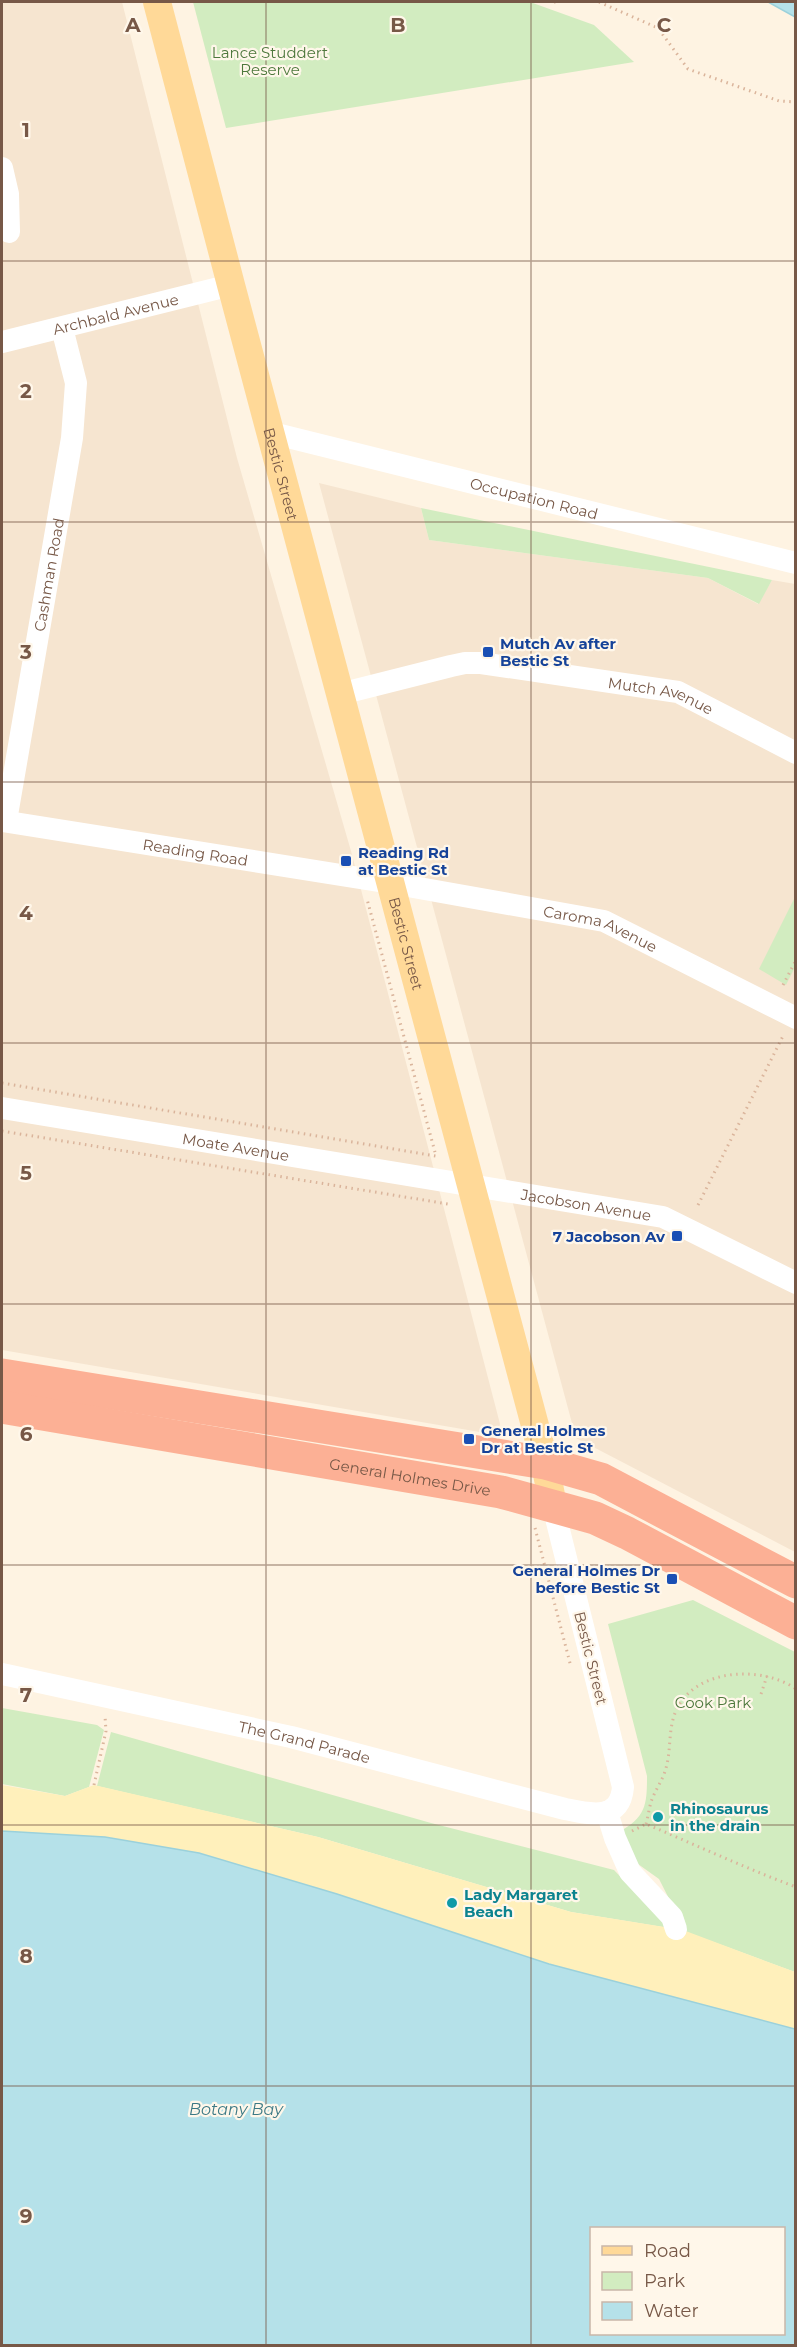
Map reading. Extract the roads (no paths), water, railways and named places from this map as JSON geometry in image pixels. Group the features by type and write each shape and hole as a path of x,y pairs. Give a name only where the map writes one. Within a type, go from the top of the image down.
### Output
{"highway":[{"path":"2,1376 545,1464 601,1479 795,1582"},
{"name":"General Holmes Drive","path":"2,1407 482,1487 543,1513 595,1518 795,1623"}],"main road":[{"name":"Bestic Street","path":"157,2 340,694 379,890 471,1185 545,1464 543,1513"}],"street":[{"path":"2,168 8,194 9,232"},
{"name":"Archbald Avenue","path":"2,342 231,285"},
{"name":"Cashman Road","path":"4,821 72,438 76,383 63,328"},
{"name":"Occupation Road","path":"272,433 795,563"},
{"name":"Mutch Avenue","path":"340,694 458,664 481,663 678,692 795,753"},
{"name":"Reading Road","path":"4,821 379,890"},
{"name":"Caroma Avenue","path":"379,890 604,921 789,1027"},
{"name":"Moate Avenue","path":"2,1108 471,1185"},
{"name":"Jacobson Avenue","path":"471,1185 663,1217 795,1283"},
{"name":"Bestic Street","path":"543,1513 623,1788 620,1801 607,1812"},
{"name":"The Grand Parade","path":"2,1674 291,1737 565,1809 595,1814 607,1812"},
{"path":"607,1812 624,1864 672,1917 676,1929"}],"water":[{"path":"768,2 795,2 795,17"},
{"name":"Botany Bay","path":"2,1831 105,1837 199,1853 337,1894 549,1964 795,2029 795,2345 2,2345"}],"place":[{"name":"Mutch Av after Bestic St","path":"488,652"},
{"name":"Reading Rd at Bestic St","path":"346,861"},
{"name":"7 Jacobson Av","path":"677,1236"},
{"name":"General Holmes Dr at Bestic St","path":"469,1439"},
{"name":"General Holmes Dr before Bestic St","path":"672,1579"},
{"name":"Rhinosaurus in the drain","path":"658,1817"},
{"name":"Lady Margaret Beach","path":"452,1903"}],"park label":[{"name":"Lance Studdert Reserve","path":"270,60"},
{"name":"Cook Park","path":"713,1702"}]}
